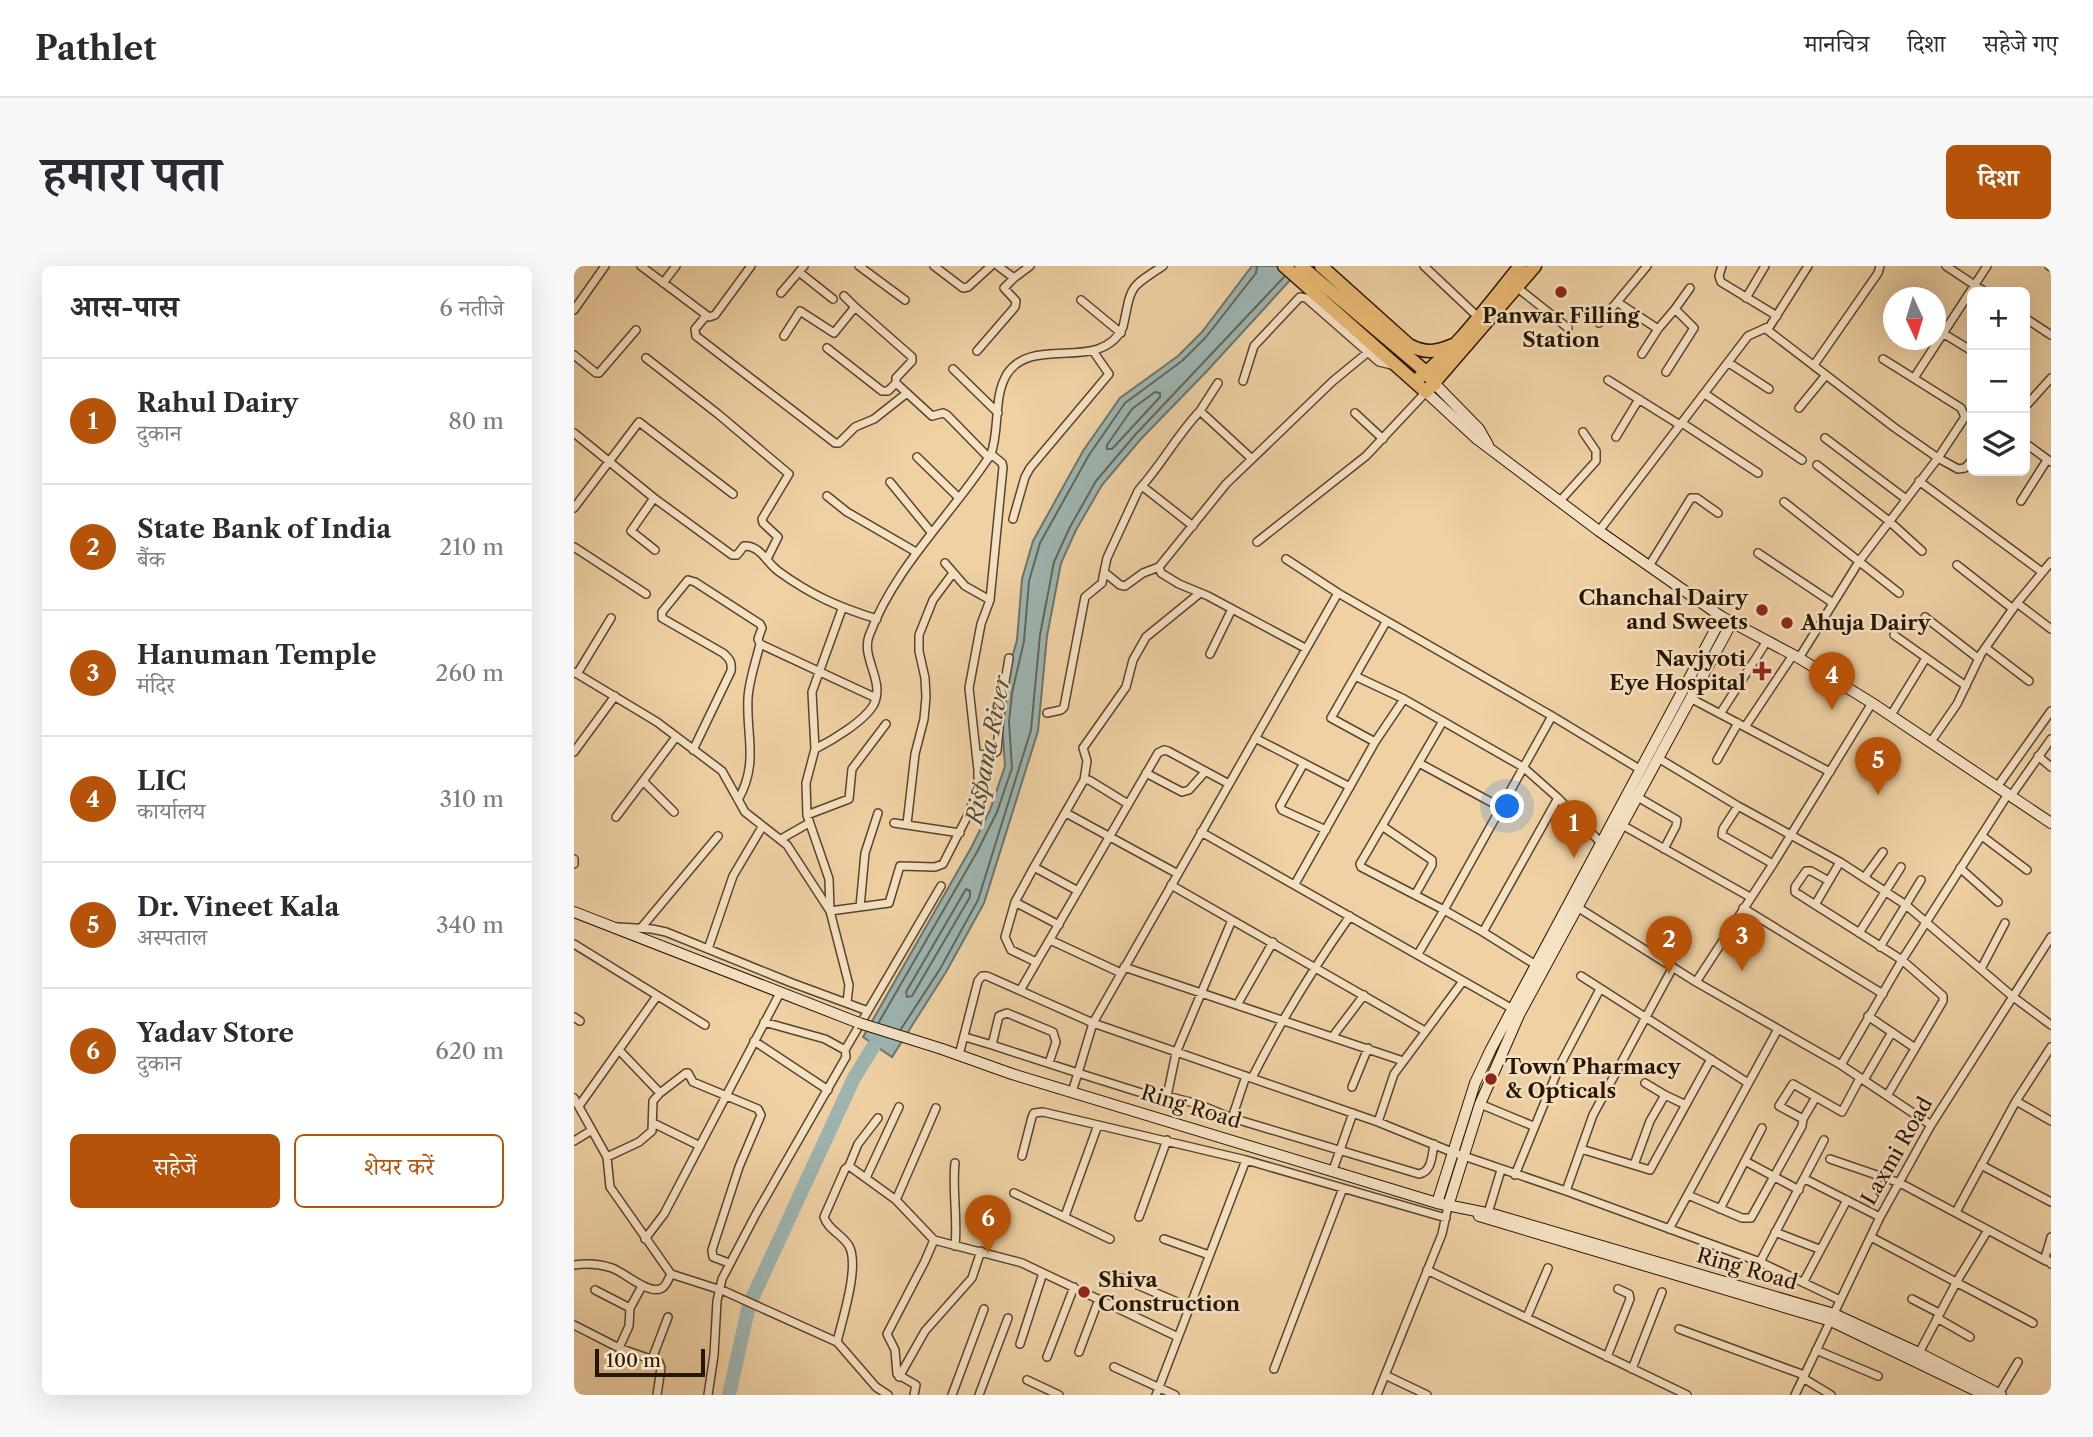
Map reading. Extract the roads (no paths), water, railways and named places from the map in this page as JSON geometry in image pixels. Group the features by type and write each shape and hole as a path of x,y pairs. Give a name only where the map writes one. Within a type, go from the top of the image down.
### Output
{"highway":[{"path":"1284,266 1376,346 1426,373 1431,388"},
{"path":"1301,266 1397,367 1414,382 1431,388"},
{"path":"1431,388 1513,284 1520,266"},
{"path":"1414,382 1426,373 1478,317 1535,266"},
{"path":"1325,269 1409,345 1425,352 1436,352 1453,345"}],"street":[{"path":"574,310 606,266"},
{"path":"641,266 706,316"},
{"path":"663,283 676,266"},
{"path":"859,266 905,300"},
{"path":"934,266 966,288 991,266"},
{"path":"998,266 1014,278"},
{"path":"977,351 1015,307 1016,301 1004,288 1030,266"},
{"path":"815,750 861,719 873,705 877,684 867,644 877,619 897,580 916,552 990,456 996,437 1004,380 1008,372 1023,359 1031,356 1093,351 1108,344 1121,333 1131,291 1141,280 1163,266"},
{"path":"1424,266 1478,317"},
{"path":"1599,323 1647,266"},
{"path":"1723,266 1719,276 1721,282 1777,316"},
{"path":"1746,298 1765,266"},
{"path":"1766,330 1808,266"},
{"path":"1814,365 1878,273 1880,266"},
{"path":"1945,266 1978,287"},
{"path":"1946,329 1987,266"},
{"path":"748,267 715,315 706,316 695,329 696,336 837,444 855,427 874,419 907,393"},
{"path":"781,293 801,269 833,299"},
{"path":"1513,284 1568,328"},
{"path":"1642,354 1690,288"},
{"path":"827,348 882,391 888,391 896,383 896,378 912,361 912,358 844,296"},
{"path":"1104,572 1123,586 1143,573 1159,567 1226,484 1333,382 1376,346 1306,298 1300,297 1254,346 1243,381"},
{"path":"1081,300 1121,333"},
{"path":"1617,302 1658,329"},
{"path":"784,335 800,311 834,333 855,307"},
{"path":"1666,372 1694,328 1675,309"},
{"path":"2030,321 2051,335"},
{"path":"574,355 599,373 636,330"},
{"path":"1599,531 1748,336 1758,330 1766,330 1895,428 1938,457 1958,469 1967,466"},
{"path":"1946,336 1970,350"},
{"path":"1914,378 1932,350"},
{"path":"1013,519 1030,468 1109,374 1093,351"},
{"path":"646,358 789,474 762,519 778,537 767,559"},
{"path":"1717,760 1796,657 1860,560 1962,423 1964,412 1883,359"},
{"path":"1729,363 1769,390"},
{"path":"953,369 999,412"},
{"path":"1799,408 1826,375"},
{"path":"2030,403 2048,390 2051,378"},
{"path":"1608,380 1758,472"},
{"path":"830,911 889,903 901,866 935,867 943,864 960,834 978,784 968,694 969,681 981,624 990,600 1003,467 1002,463 990,456 947,415 943,413 932,416 896,383"},
{"path":"1047,713 1065,707 1086,597 1102,583 1107,558 1134,497 1160,465 1180,432 1200,411 1218,383"},
{"path":"1257,542 1352,469 1431,388 1479,429 1488,445 1599,531 1727,619 1872,703 2051,823"},
{"path":"1704,394 1802,460"},
{"path":"1616,437 1639,400"},
{"path":"1200,411 1252,459"},
{"path":"1355,413 1383,439"},
{"path":"574,508 640,422 733,494"},
{"path":"1560,500 1597,461 1596,451 1583,432"},
{"path":"574,433 654,498 732,555 737,555 748,545 777,570 816,597 842,609 877,619"},
{"path":"1825,438 1906,499"},
{"path":"2021,501 2049,461 2030,447"},
{"path":"917,457 958,497"},
{"path":"1817,465 1889,521 1922,551"},
{"path":"1919,481 2042,572"},
{"path":"890,482 931,532"},
{"path":"1142,486 1193,526"},
{"path":"827,496 847,512 916,552"},
{"path":"654,498 631,531 655,550"},
{"path":"1649,566 1691,498 1696,498 1717,513"},
{"path":"1784,502 1899,593"},
{"path":"574,548 646,594"},
{"path":"1758,553 1833,603"},
{"path":"1286,559 1386,622 1641,770"},
{"path":"1930,743 1957,704 1986,648 2015,606 2051,562"},
{"path":"945,563 965,586 990,600"},
{"path":"1956,565 2051,629"},
{"path":"1159,567 1161,573 1179,584 1232,608 1305,648"},
{"path":"907,824 915,754 922,729 926,697 925,678 919,657 919,635 933,600 953,573"},
{"path":"693,750 731,671 731,665 723,653 662,618 662,612 684,583 692,580 760,624 762,628 748,696 751,765 738,800"},
{"path":"1036,962 1012,950 1006,942 1005,932 1015,902 1084,780 1087,761 1083,748 1126,687 1132,660 1146,637 1200,593"},
{"path":"1072,1092 1093,1023 1338,593"},
{"path":"1210,653 1232,608"},
{"path":"842,609 812,692 815,750 806,783 808,819 829,879 830,911 849,985 848,1002"},
{"path":"1924,617 1979,659"},
{"path":"611,618 575,673 657,722 722,771 745,812 781,839 830,911"},
{"path":"1437,1203 1519,1015 1601,843 1658,758 1727,619"},
{"path":"1377,1395 1442,1234 1457,1154 1475,1083 1511,1008 1622,825 1641,770 1727,619"},
{"path":"1375,742 1331,718 1386,622"},
{"path":"1894,635 1966,686"},
{"path":"1720,714 1767,641"},
{"path":"760,644 876,698"},
{"path":"1986,648 2029,681"},
{"path":"976,754 991,755 997,751 1009,658"},
{"path":"1891,715 1926,658"},
{"path":"1355,676 1404,699 1522,767 1558,798 1601,843"},
{"path":"574,752 615,696"},
{"path":"1690,698 1830,772"},
{"path":"1294,884 1375,742 1404,699"},
{"path":"1696,982 1773,864 1872,703"},
{"path":"1997,787 2051,711"},
{"path":"1419,954 1552,716"},
{"path":"1443,721 1361,861 1361,867 1444,910 1536,965"},
{"path":"781,839 808,819 849,799 852,769 886,724"},
{"path":"616,817 676,737"},
{"path":"1255,738 1350,787"},
{"path":"1840,1065 1960,868 2051,739"},
{"path":"1021,989 1158,753 1164,750 1229,784"},
{"path":"2038,756 2051,767"},
{"path":"1658,758 1840,862 1906,905 2012,996 2051,1025"},
{"path":"1304,763 1280,806 1282,810 1326,830"},
{"path":"1419,763 1500,807"},
{"path":"1146,773 1182,792 1189,790 1205,772"},
{"path":"1084,780 1089,780 1128,804"},
{"path":"644,782 674,812"},
{"path":"1633,794 1677,820 1664,849"},
{"path":"1483,932 1558,798"},
{"path":"1738,806 1723,828 1722,835 1773,864"},
{"path":"860,907 865,853 878,813"},
{"path":"1066,813 1178,874"},
{"path":"894,823 960,834"},
{"path":"1622,825 1751,897"},
{"path":"1382,826 1432,860 1432,866 1415,895"},
{"path":"708,948 733,876 762,827"},
{"path":"1201,832 1511,1008"},
{"path":"641,928 718,836"},
{"path":"1982,836 2028,870"},
{"path":"1864,878 1883,852"},
{"path":"1815,905 1840,862"},
{"path":"1034,867 1078,891"},
{"path":"1859,933 1901,867"},
{"path":"1960,868 1997,902"},
{"path":"1829,881 1808,871 1795,887 1797,894 1902,960 1942,994 1944,999 1887,1096"},
{"path":"1880,947 1921,880"},
{"path":"708,1395 721,1290 729,1263 846,1057 845,1050 941,886"},
{"path":"1171,886 1425,1031"},
{"path":"1015,902 1059,925"},
{"path":"1573,905 1696,982 1840,1065 1931,1125"},
{"path":"1743,908 1883,993"},
{"name":"Ring Road","path":"574,912 859,1023 1072,1092 1437,1203 1488,1213 1832,1318 1919,1353 2000,1395"},
{"path":"1232,1118 1249,1077 1280,1021 1314,966 1350,916"},
{"path":"1167,1096 1176,1052 1232,920"},
{"path":"1981,970 2005,923"},
{"path":"614,927 660,931 868,1011"},
{"name":"Laxmi Road","path":"1795,1395 1880,1217 1931,1125 2051,937"},
{"path":"1050,940 1123,970 1237,1004 1280,1021 1333,1036 1403,1061"},
{"path":"1237,1004 1273,942"},
{"path":"574,944 705,1025"},
{"path":"1566,1191 1593,1115 1673,967"},
{"path":"959,1055 978,981 982,976 991,977 1093,1023 1353,1113 1457,1154 1760,1262 1840,1300"},
{"path":"1581,976 1748,1083"},
{"path":"1378,1122 1391,1082 1403,1061 1464,981"},
{"path":"1515,1175 1560,1065 1600,989"},
{"path":"645,1239 664,1214 780,993"},
{"path":"1333,1036 1364,995"},
{"path":"579,1106 657,996"},
{"path":"992,1045 999,1016 1007,1013 1056,1035 1049,1063"},
{"path":"1868,1016 1915,1048"},
{"path":"764,1023 825,1039 845,1050"},
{"path":"1669,1229 1778,1029"},
{"path":"1804,1119 1779,1105 1793,1084 1842,1112 1892,1032"},
{"path":"965,1037 1161,1099 1167,1096 1198,1104 1232,1118 1419,1174 1429,1167 1434,1144"},
{"path":"754,1041 828,1090"},
{"path":"1956,1212 2016,1101 2051,1047"},
{"path":"1352,1087 1368,1048"},
{"path":"619,1050 660,1093"},
{"path":"1581,1149 1650,1170 1711,1059"},
{"path":"607,1157 639,1142 652,1131 652,1106 660,1093 687,1072 692,1082 758,1109 761,1115 739,1167 712,1250 713,1257 729,1263"},
{"path":"1645,1083 1686,1105"},
{"path":"1634,1165 1650,1121 1665,1095"},
{"path":"1688,1195 1742,1218 1751,1218 1816,1097"},
{"path":"574,1098 607,1157 610,1187 671,1274 721,1290 837,1342 876,1387 888,1395"},
{"path":"2016,1101 2051,1121"},
{"path":"1480,1104 1533,1126"},
{"path":"866,1178 899,1107"},
{"path":"896,1200 936,1108"},
{"path":"1021,1156 1034,1113 1044,1112 1246,1160 1446,1218"},
{"path":"1333,1170 1353,1113"},
{"path":"837,1342 852,1261 849,1246 827,1225 824,1217 858,1144 878,1118"},
{"path":"653,1123 700,1146"},
{"path":"1065,1216 1098,1125"},
{"path":"1720,1209 1762,1128"},
{"path":"574,1141 592,1130"},
{"path":"1139,1217 1167,1140"},
{"path":"1760,1262 1824,1140"},
{"path":"1830,1159 1900,1183 2048,1262 2051,1237"},
{"path":"1157,1391 1246,1160"},
{"path":"1745,1161 1799,1190"},
{"path":"955,1163 955,1246"},
{"path":"850,1166 896,1200 934,1240 1011,1258 1178,1337"},
{"path":"1981,1166 2051,1202"},
{"path":"1488,1213 1501,1170"},
{"path":"1805,1180 1880,1217"},
{"path":"1274,1369 1343,1188"},
{"path":"1014,1193 1110,1239"},
{"path":"1804,1281 1847,1200"},
{"name":"Ring Road","path":"1470,1210 1494,1221 1832,1318 1985,1395"},
{"path":"1919,1353 1988,1230"},
{"path":"1775,1232 1819,1249"},
{"path":"1871,1237 2033,1323"},
{"path":"1164,1239 1209,1255"},
{"path":"914,1395 916,1385 900,1377 896,1371 895,1350 887,1337 887,1331 934,1240"},
{"path":"900,1377 925,1331 972,1278 981,1251"},
{"path":"578,1265 612,1268 642,1286 661,1289 671,1274"},
{"path":"1527,1317 1548,1268"},
{"path":"1427,1270 1687,1395"},
{"path":"1020,1344 1043,1273"},
{"path":"1121,1278 1189,1307"},
{"path":"619,1348 629,1326 630,1308 642,1286"},
{"path":"1047,1357 1074,1287"},
{"path":"1607,1357 1630,1299 1629,1294 1618,1289"},
{"path":"595,1290 630,1308"},
{"path":"1632,1369 1662,1292"},
{"path":"1079,1352 1099,1299"},
{"path":"1912,1299 1970,1338"},
{"path":"952,1395 984,1309"},
{"path":"652,1359 667,1317"},
{"path":"979,1395 1008,1318"},
{"path":"574,1325 619,1348 659,1362 661,1366 657,1395"},
{"path":"1679,1329 1804,1377 1831,1395"},
{"path":"1816,1350 1878,1376"},
{"path":"2000,1395 2018,1362"},
{"path":"1114,1367 1157,1391 1175,1395"},
{"path":"1385,1375 1427,1395"},
{"path":"1027,1380 1059,1395"}],"water":[{"path":"1252,266 1303,266 1140,440 1102,485 1076,530 1061,563 1047,636 1038,731 984,903 946,972 892,1057 863,1037 990,810 1005,766 1002,721 1010,665 1017,640 1022,579 1033,541 1083,451 1120,398 1178,356 1202,332"}],"waterway":[{"name":"Rispana River","path":"729,1395 749,1305 854,1078 883,1031"}],"place":[{"name":"Panwar Filling Station","path":"1561,292"},
{"name":"Chanchal Dairy and Sweets","path":"1762,610"},
{"name":"Ahuja Dairy","path":"1787,623"},
{"name":"Navjyoti Eye Hospital","path":"1762,671"},
{"name":"LIC","path":"1832,710"},
{"name":"Dr. Vineet Kala","path":"1878,795"},
{"name":"Rahul Dairy","path":"1574,858"},
{"name":"Hanuman Temple","path":"1742,971"},
{"name":"State Bank of India","path":"1669,974"},
{"name":"Town Pharmacy & Opticals","path":"1491,1079"},
{"name":"Yadav Store","path":"988,1253"},
{"name":"Shiva Construction","path":"1084,1292"}]}
